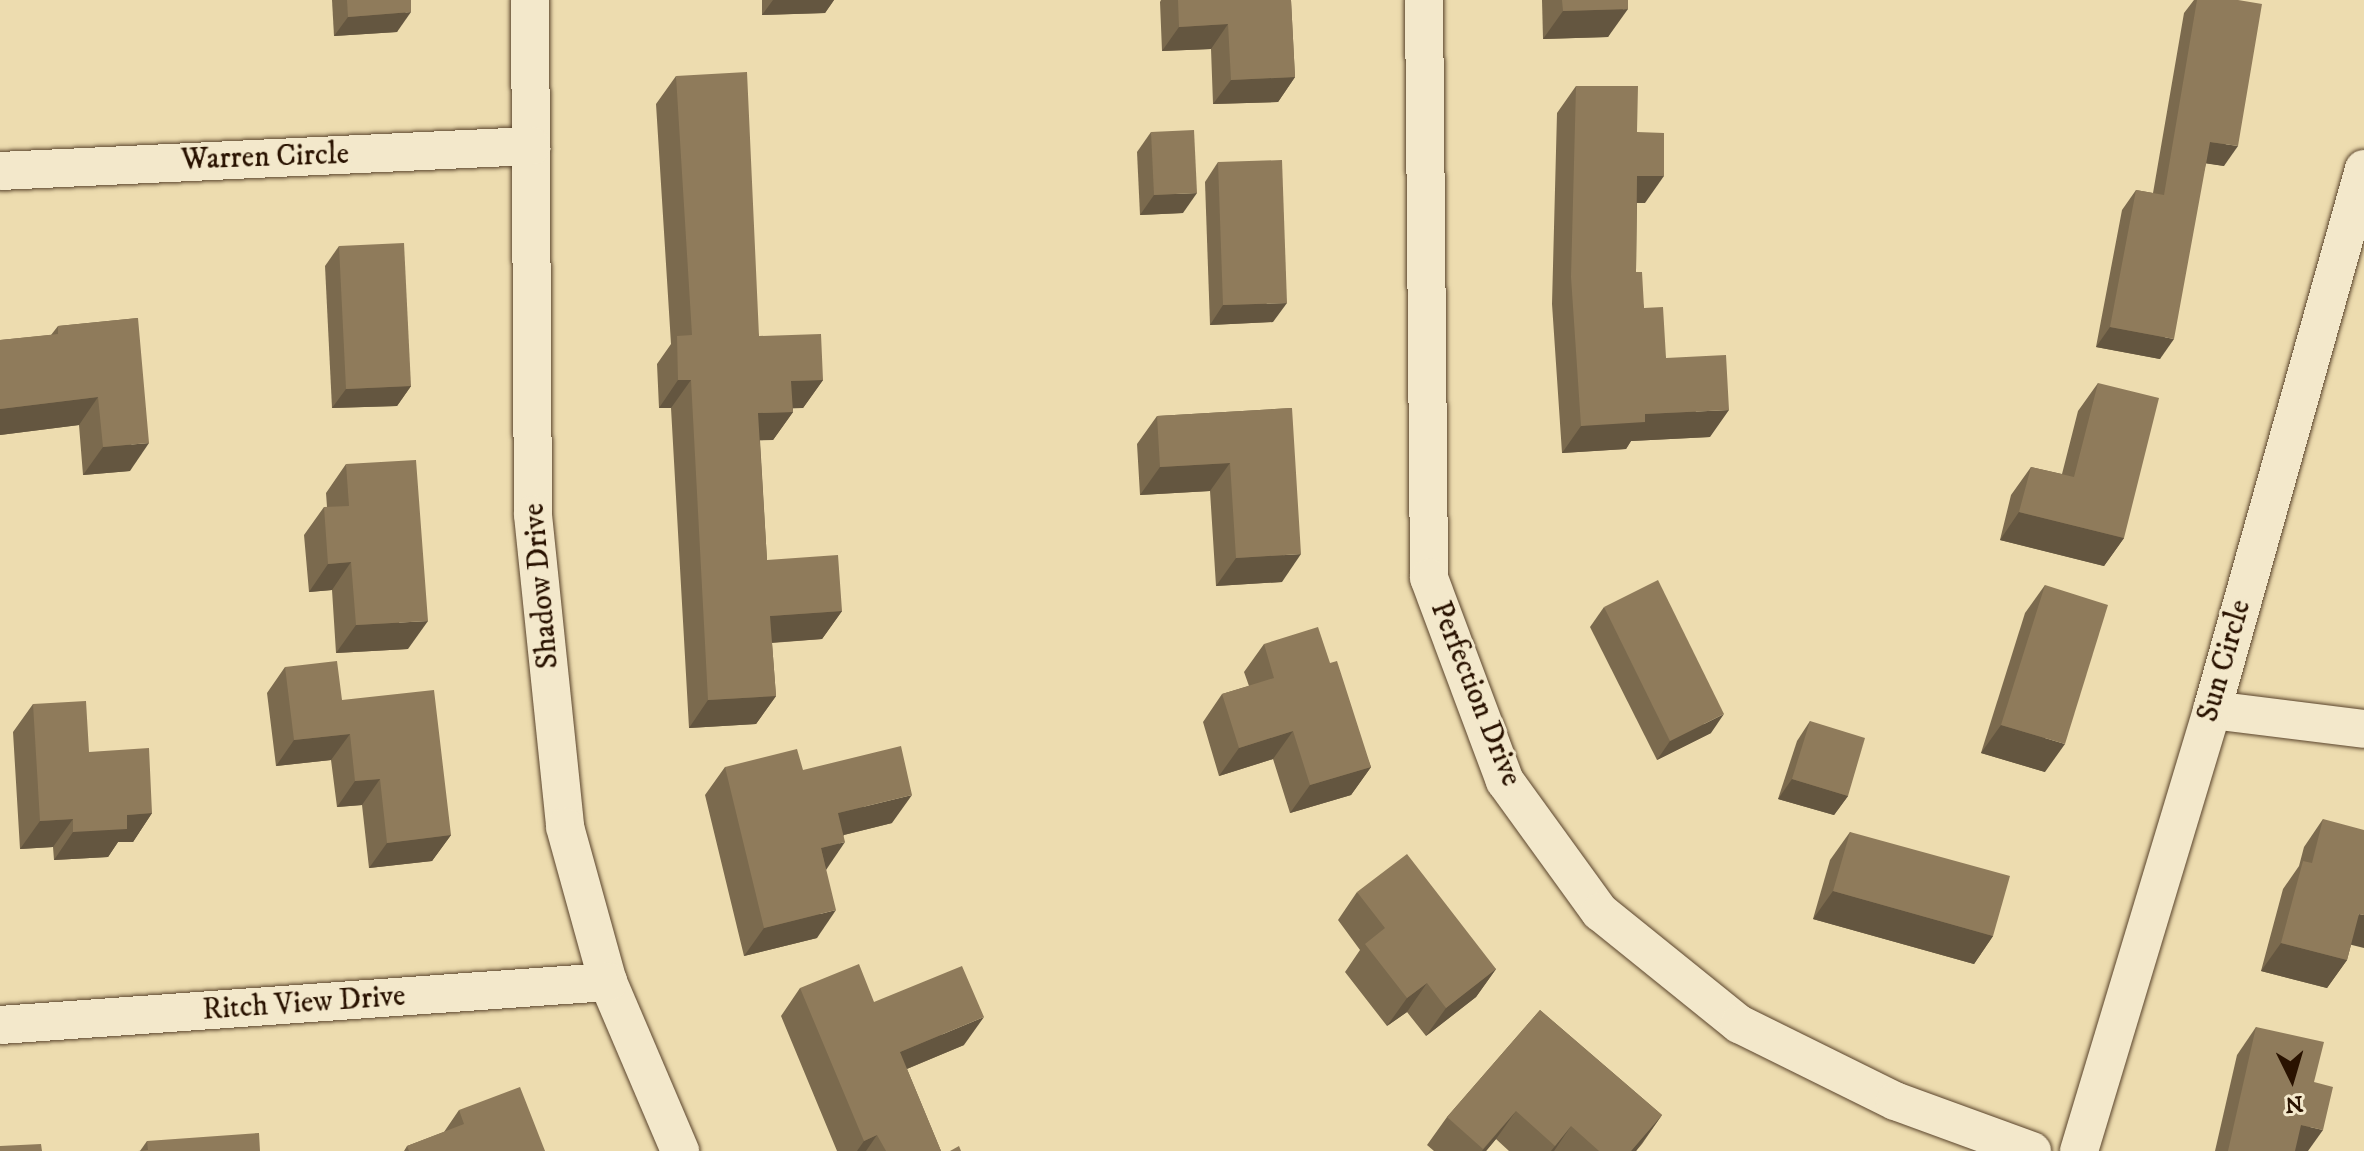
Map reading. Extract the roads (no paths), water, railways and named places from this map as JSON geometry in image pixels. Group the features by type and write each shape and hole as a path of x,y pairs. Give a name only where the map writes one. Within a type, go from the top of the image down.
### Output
{"street":[{"name":"Shadow Drive","path":"530,0 533,515 565,827 608,982 680,1151"},
{"name":"Perfection Drive","path":"1424,0 1429,578 1505,781 1600,912 1739,1024 1895,1101 2032,1151"},
{"name":"Warren Circle","path":"0,171 531,146"},
{"name":"Sun Circle","path":"2079,1151 2212,710 2364,169"},
{"path":"2212,710 2364,729"},
{"name":"Ritch View Drive","path":"0,1025 608,982"}]}
